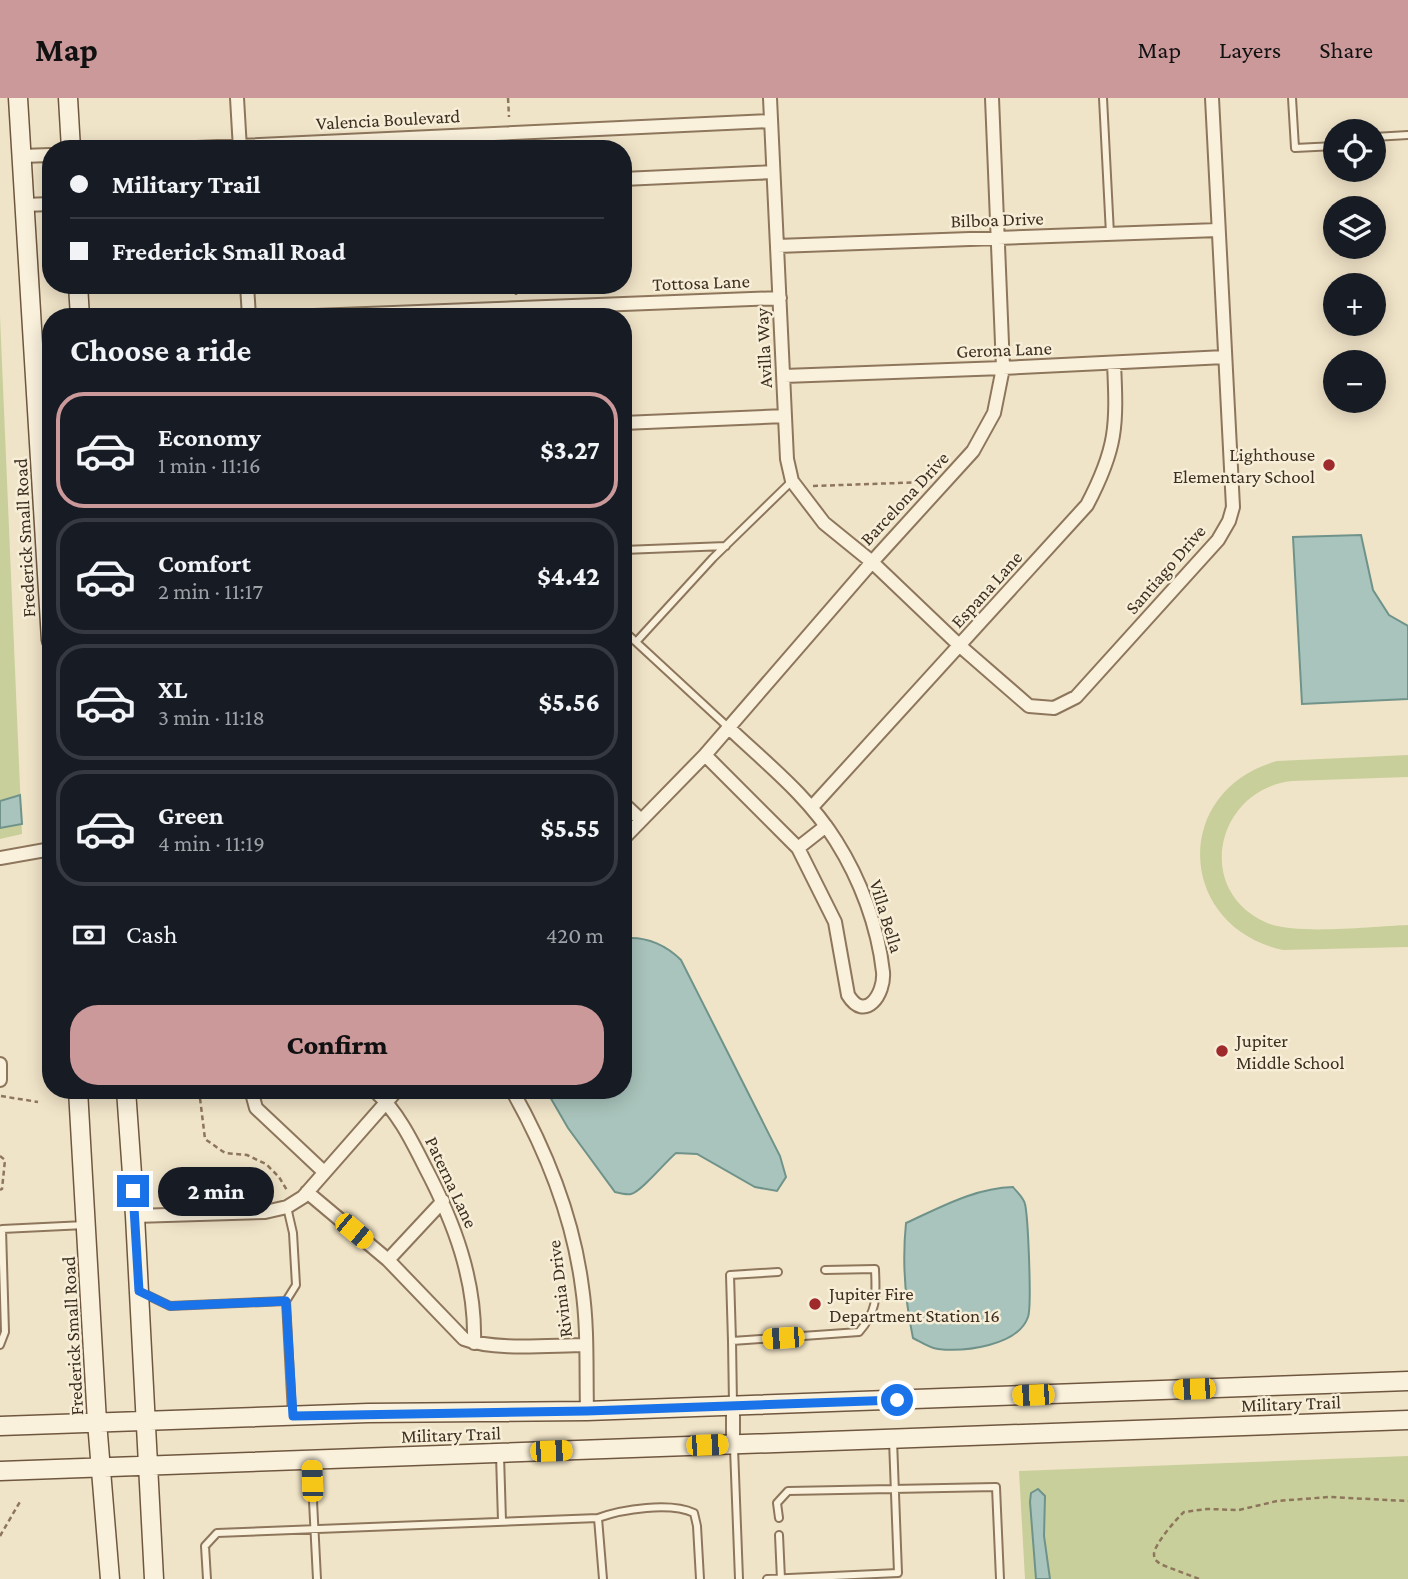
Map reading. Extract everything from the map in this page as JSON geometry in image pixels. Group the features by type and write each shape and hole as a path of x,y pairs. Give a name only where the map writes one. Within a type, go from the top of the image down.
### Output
{"main road":[{"name":"Frederick Small Road","path":"18,98 42,495"},
{"path":"68,98 70,140"},
{"name":"Frederick Small Road","path":"79,1099 97,1422 110,1579"},
{"path":"127,1099 154,1579"},
{"name":"Military Trail","path":"0,1426 145,1419 587,1411 1408,1381"},
{"name":"Military Trail","path":"0,1471 1408,1420"}],"street":[{"path":"237,98 240,140"},
{"name":"Avilla Way","path":"770,98 787,459 792,481 824,523 872,562"},
{"name":"Barcelona Drive","path":"632,830 705,755 872,562 973,452 993,413 1003,368 992,98"},
{"name":"Santiago Drive","path":"872,562 960,646 1029,706 1054,708 1076,697 1218,540 1229,521 1233,507 1212,98"},
{"name":"Valencia Boulevard","path":"383,140 771,121"},
{"path":"21,156 42,155"},
{"path":"632,179 774,172"},
{"path":"24,205 42,204"},
{"name":"Bilboa Drive","path":"777,246 1218,230"},
{"name":"Tottosa Lane","path":"521,308 780,298"},
{"name":"Gerona Lane","path":"784,376 1225,357"},
{"name":"Espana Lane","path":"812,807 1087,505 1103,475 1113,446 1117,418 1114,363"},
{"path":"632,423 785,416"},
{"name":"Villa Bella","path":"705,755 798,848 835,922 848,995 855,1004 869,1005 881,994 883,985 875,934 852,869 812,807 729,728"},
{"path":"632,812 641,820"},
{"path":"798,848 825,826"},
{"path":"0,858 42,851"},
{"path":"0,1064 0,1080"},
{"path":"254,1099 256,1108 324,1172"},
{"name":"Paterna Lane","path":"383,1099 409,1134 443,1200 467,1273 475,1323 474,1343"},
{"path":"135,1216 265,1212 287,1207 307,1192 389,1099"},
{"name":"Rivinia Drive","path":"517,1099 534,1128 573,1234 583,1289 587,1411"},
{"path":"307,1192 388,1261 464,1339 474,1343 585,1345"},
{"path":"388,1261 443,1200"},
{"path":"733,1406 733,1444"}],"lane":[{"path":"1103,98 1110,234"},
{"path":"1292,98 1295,148 1323,147"},
{"path":"1386,136 1408,135"},
{"path":"636,642 768,502 792,481"},
{"path":"632,550 726,546"},
{"path":"632,638 729,728"},
{"path":"287,1207 293,1233 296,1285 286,1301 293,1416"},
{"path":"0,1345 5,1332 1,1228 87,1225"},
{"path":"732,1341 859,1332 871,1319 876,1300 875,1269 825,1270"},
{"path":"733,1406 730,1275 778,1272"},
{"path":"139,1291 170,1306 286,1301"},
{"path":"767,1579 898,1576 893,1438"},
{"path":"733,1444 739,1579"},
{"path":"500,1453 502,1521"},
{"path":"311,1460 317,1579"},
{"path":"779,1518 777,1503 788,1492 996,1487 1000,1579"},
{"path":"207,1579 205,1546 217,1533 598,1518 618,1510 682,1508 694,1513 700,1579"},
{"path":"598,1518 603,1579"},
{"path":"779,1535 781,1579"}],"path":[{"path":"508,98 509,117"},
{"path":"813,486 927,482"},
{"path":"1,1096 38,1102"},
{"path":"200,1099 205,1139 225,1153 247,1155 266,1164 279,1177 288,1192"},
{"path":"0,1156 5,1160 0,1190"},
{"path":"1199,1579 1160,1564 1155,1559 1154,1552 1158,1544 1184,1513 1208,1509 1239,1510 1277,1501 1329,1497 1408,1501"},
{"path":"0,1536 20,1500"}],"green space":[{"path":"0,316 22,834 0,839"},
{"path":"1408,755 1408,777 1292,781 1266,788 1246,802 1232,820 1223,842 1222,865 1228,887 1242,907 1265,922 1295,929 1408,925 1408,947 1283,950 1248,936 1222,915 1206,888 1200,858 1204,827 1218,800 1242,777 1277,761"},
{"path":"1408,1456 1408,1579 1025,1579 1019,1471"}],"water":[{"path":"1361,535 1373,590 1389,615 1408,626 1408,699 1302,704 1293,537"},
{"path":"20,795 22,824 0,828 0,801"},
{"path":"632,938 643,939 657,943 681,960 780,1156 786,1177 777,1191 755,1187 697,1154 676,1153 635,1192 615,1192 568,1128 551,1099 632,1099"},
{"path":"1013,1187 1024,1202 1027,1226 1029,1310 1022,1327 1002,1341 975,1348 935,1348 913,1338 905,1281 906,1223 972,1195"},
{"path":"1038,1489 1045,1496 1044,1536 1050,1579 1036,1579 1030,1502 1031,1493"}],"place":[{"name":"Lighthouse Elementary School","path":"1329,465"},
{"name":"Jupiter Middle School","path":"1222,1051"},
{"name":"Jupiter Fire Department Station 16","path":"815,1304"}],"route":[{"path":"133,1191 139,1291 170,1306 286,1301 293,1416 587,1411 897,1400"}]}
